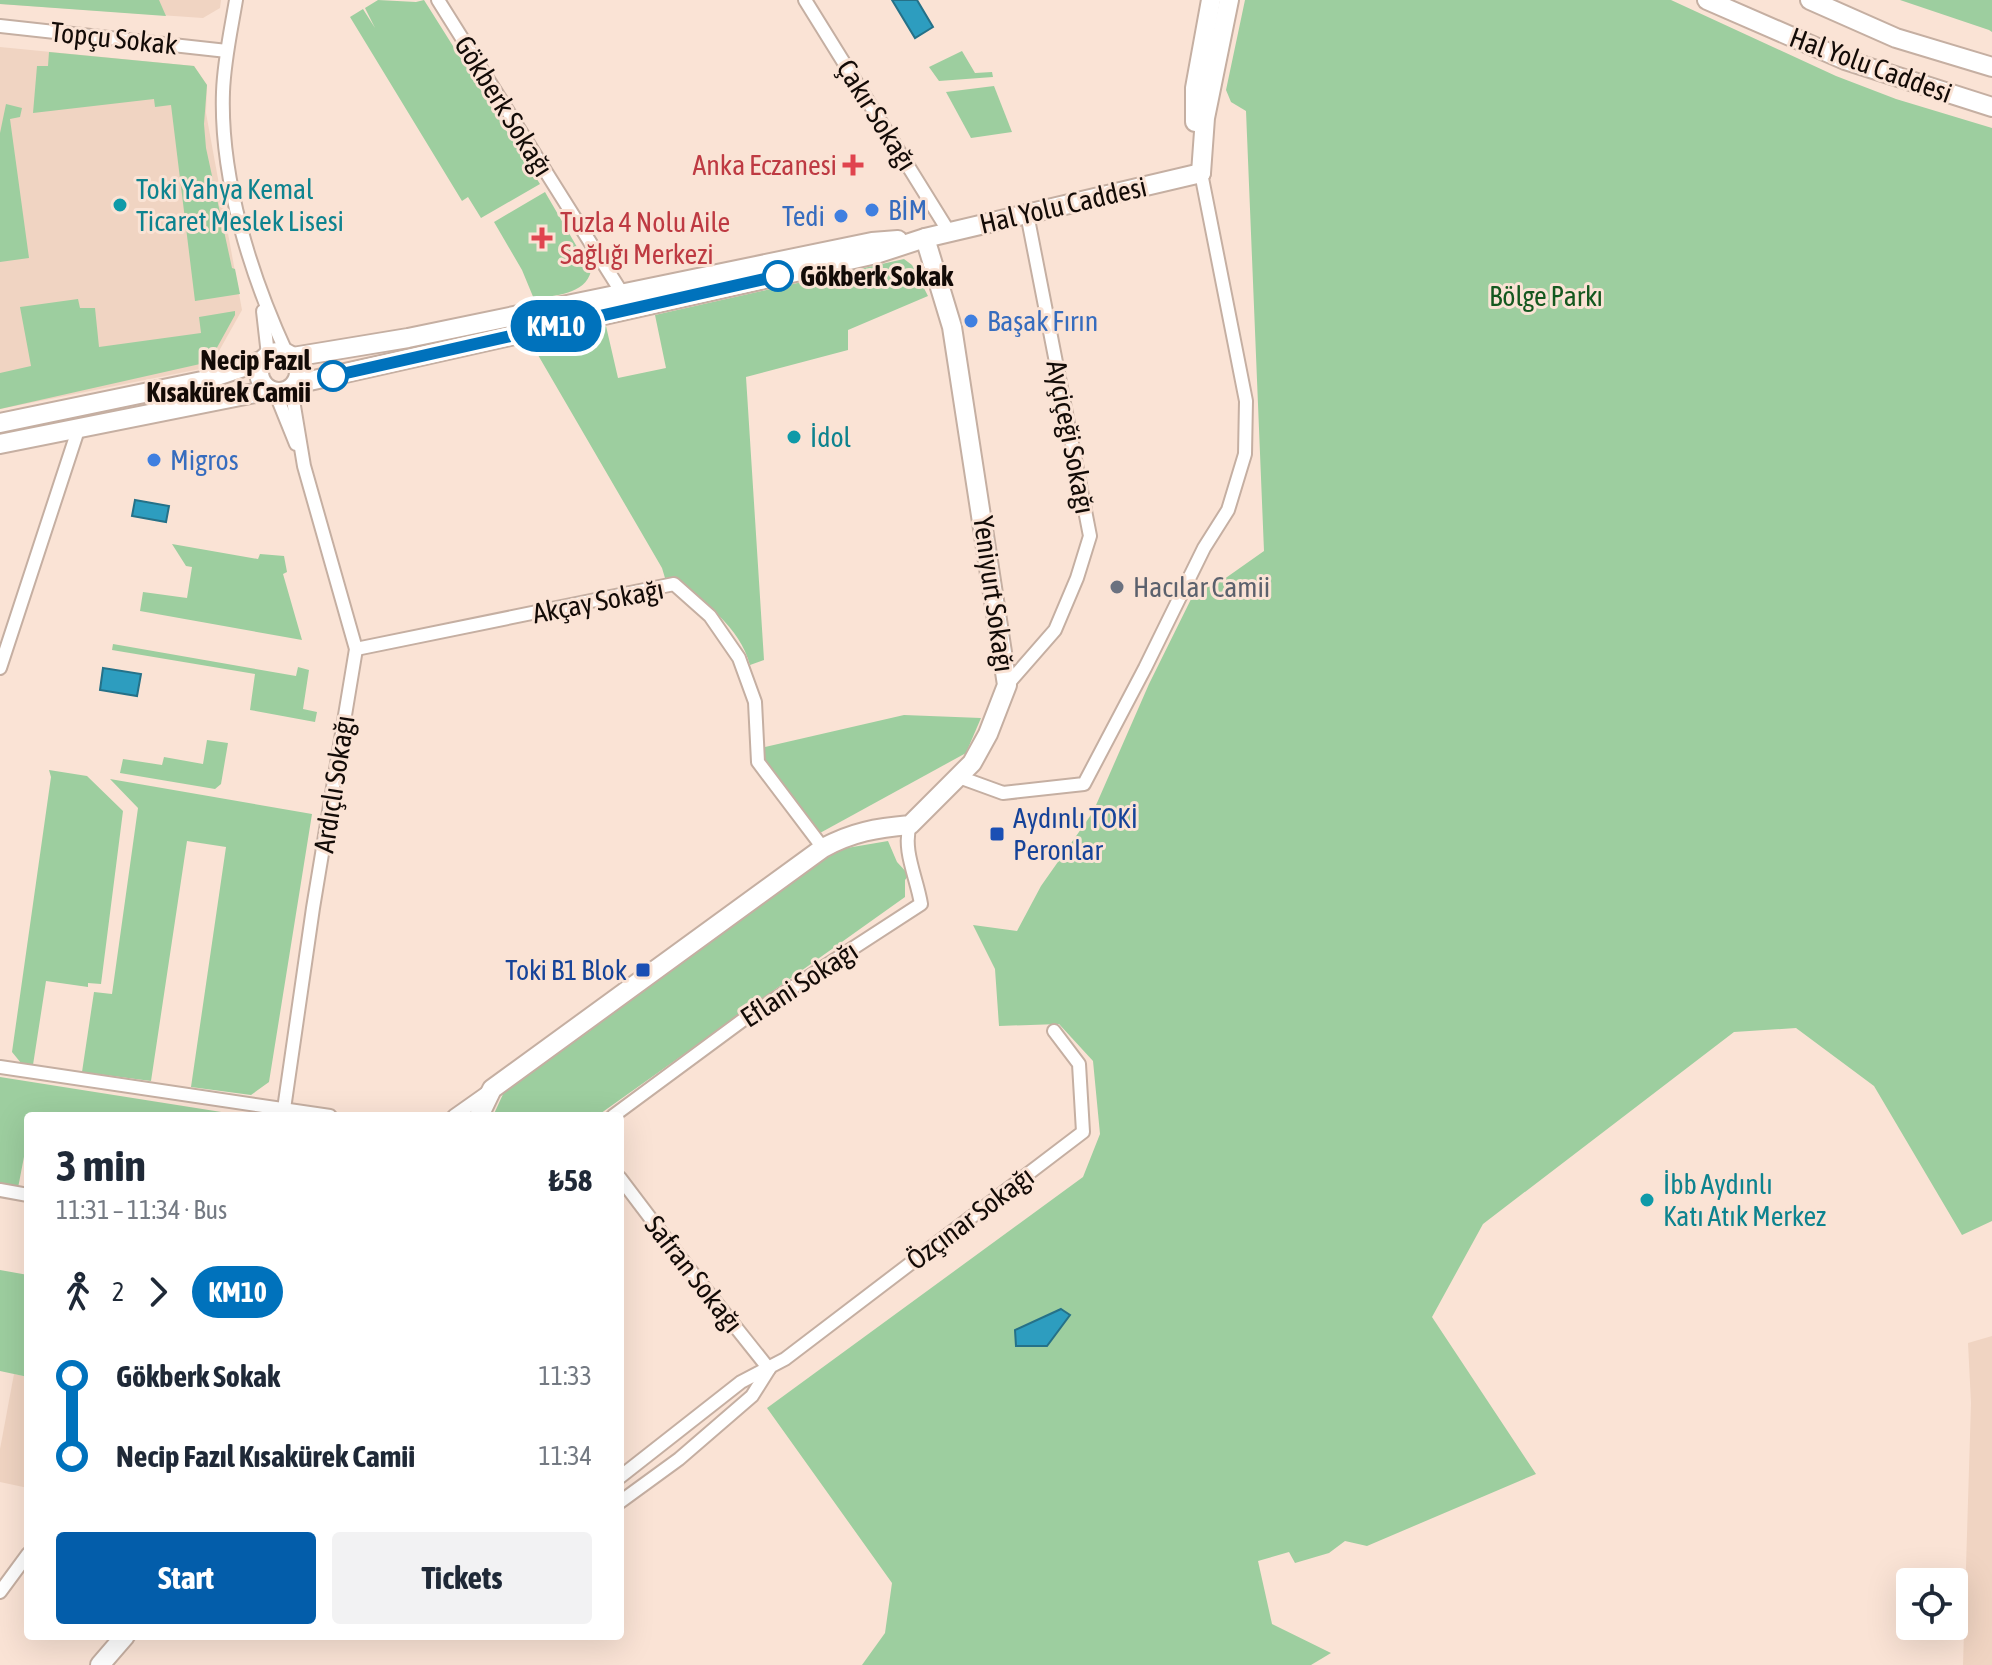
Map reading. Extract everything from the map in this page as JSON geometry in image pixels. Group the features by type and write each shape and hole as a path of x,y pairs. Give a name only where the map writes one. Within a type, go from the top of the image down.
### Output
{"street":[{"path":"236,0 223,92 225,147 233,192 278,356 299,367 283,389 259,376 278,356"},
{"name":"Gökberk Sokağı","path":"438,0 622,293"},
{"name":"Çakır Sokağı","path":"805,0 949,232"},
{"path":"959,777 1003,793 1084,784 1204,548 1228,510 1245,454 1246,401 1201,173 1195,123 1195,88 1211,0"},
{"path":"1201,173 1207,103 1229,0"},
{"name":"Hal Yolu Caddesi","path":"1707,0 1845,60 1992,107"},
{"name":"Hal Yolu Caddesi","path":"1810,0 1896,38 1992,67"},
{"name":"Topçu Sokak","path":"0,26 227,51"},
{"name":"Hal Yolu Caddesi","path":"0,444 283,389 876,254 949,232 1201,173"},
{"name":"Ayçiçeği Sokağı","path":"1007,685 1055,630 1077,578 1090,536 1027,214"},
{"name":"Hal Yolu Caddesi","path":"0,423 202,381 278,356 408,338 872,242 925,238"},
{"name":"Yeniyurt Sokağı","path":"910,825 972,763 988,734 1007,685 952,327 925,238"},
{"path":"262,300 278,356"},
{"name":"Ardıçlı Sokağı","path":"283,389 356,649 313,908 284,1109"},
{"path":"0,668 79,427"},
{"name":"Akçay Sokağı","path":"356,649 674,584 710,616 739,658 755,702 758,762 823,848"},
{"path":"460,1112 823,848 847,835 910,825"},
{"name":"Eflani Sokağı","path":"618,1112 747,1017 921,904 918,881 905,840 910,825"},
{"name":"Özçınar Sokağı","path":"624,1474 741,1382 769,1369 1083,1132 1079,1064 1054,1031"},
{"path":"0,1067 304,1112"},
{"path":"481,1112 492,1089"},
{"name":"Safran Sokağı","path":"624,1183 769,1369"},
{"path":"0,1190 24,1194"},
{"name":"Özçınar Sokağı","path":"624,1499 679,1459 752,1396 769,1369"},
{"path":"0,1592 24,1559"},
{"path":"100,1665 122,1640"}],"shaded area":[{"path":"0,0 221,0 220,8 203,18 0,4"},
{"path":"0,47 194,66 207,85 206,113 242,310 210,367 0,409"},
{"path":"1992,1336 1992,1665 1963,1665 1964,1640 1968,1640 1966,1568 1971,1403 1968,1343"},
{"path":"14,1374 24,1376 24,1487 0,1482 0,1449"}],"green space":[{"path":"0,0 159,0 166,16 0,4"},
{"path":"378,0 424,0 540,184 481,218 468,197 462,201 350,17 363,9 375,28 365,8"},
{"name":"Bölge Parkı","path":"1245,0 1671,0 1836,76 1896,99 1992,128 1992,1221 1962,1235 1874,1086 1796,1028 1734,1032 1483,1224 1432,1317 1536,1474 1367,1546 1345,1541 1329,1553 1295,1563 1289,1552 1258,1561 1272,1624 1331,1653 1311,1665 862,1665 885,1633 892,1583 767,1408 1083,1177 1100,1134 1093,1061 1059,1024 999,1026 995,969 973,925 1017,931 1041,886 1093,812 1149,684 1200,581 1220,582 1264,551 1246,111 1231,102 1226,90"},
{"path":"1900,0 1992,0 1992,32 1989,30"},
{"path":"962,51 975,73 992,72 993,77 939,81 929,67"},
{"path":"49,52 194,66 207,85 206,148 240,294 195,301 171,105 155,107 154,99 33,113 37,66 48,66"},
{"path":"994,86 1012,132 971,138 946,92"},
{"path":"6,104 22,108 20,117 10,119 29,258 0,262 0,133"},
{"path":"545,192 591,271 583,285 576,289 534,299 522,270 494,222"},
{"path":"904,259 912,265 928,296 848,330 848,350 746,377 764,660 750,665 738,639 719,616 674,577 665,578 531,343 606,326 618,378 666,368 655,315"},
{"path":"78,299 80,308 95,308 99,347 201,333 199,317 235,311 235,315 209,362 0,409 0,373 31,366 20,307"},
{"path":"172,544 258,559 260,554 284,556 287,572 283,574 302,640 140,611 143,592 187,598 192,567 186,566"},
{"path":"113,644 296,676 298,667 309,670 303,709 317,712 315,722 250,710 255,674 112,650"},
{"path":"904,715 981,718 966,753 820,833 765,761 765,747"},
{"path":"207,740 228,743 221,784 215,789 120,773 123,759 162,765 164,757 203,764"},
{"path":"49,770 87,776 123,811 101,984 88,983 88,987 46,981 33,1065 21,1063 12,1052 51,777"},
{"path":"110,779 312,814 269,1082 251,1095 191,1087 226,847 187,841 151,1081 82,1072 94,992 112,994 138,808"},
{"path":"888,841 897,862 909,875 905,880 905,897 603,1112 495,1112 504,1092 572,1037 581,1037 591,1030 591,1025 711,937 722,934 805,869 808,870 835,850"},
{"path":"0,1077 221,1112 24,1112 24,1157 18,1188 0,1185"},
{"path":"0,1270 24,1274 24,1376 0,1371"}],"water":[{"path":"892,0 917,0 933,27 915,38"},
{"path":"135,500 169,506 166,522 132,516"},
{"path":"103,668 141,674 137,696 100,690"},
{"path":"1061,1309 1070,1315 1047,1346 1016,1346 1015,1330"}],"bus line":[{"name":"KM10","path":"333,376 778,276"}],"place":[{"name":"Anka Eczanesi","path":"853,165"},
{"name":"Toki Yahya Kemal Ticaret Meslek Lisesi","path":"120,205"},
{"name":"BİM","path":"872,210"},
{"name":"Tedi","path":"841,216"},
{"name":"Tuzla 4 Nolu Aile Sağlığı Merkezi","path":"542,238"},
{"name":"Gökberk Sokak","path":"778,276"},
{"name":"Başak Fırın","path":"971,321"},
{"name":"Necip Fazıl Kısakürek Camii","path":"333,376"},
{"name":"İdol","path":"794,437"},
{"name":"Migros","path":"154,460"},
{"name":"Hacılar Camii","path":"1117,587"},
{"name":"Aydınlı TOKİ Peronlar","path":"997,834"},
{"name":"Toki B1 Blok","path":"643,970"},
{"name":"İbb Aydınlı Katı Atık Merkez","path":"1647,1200"}]}
